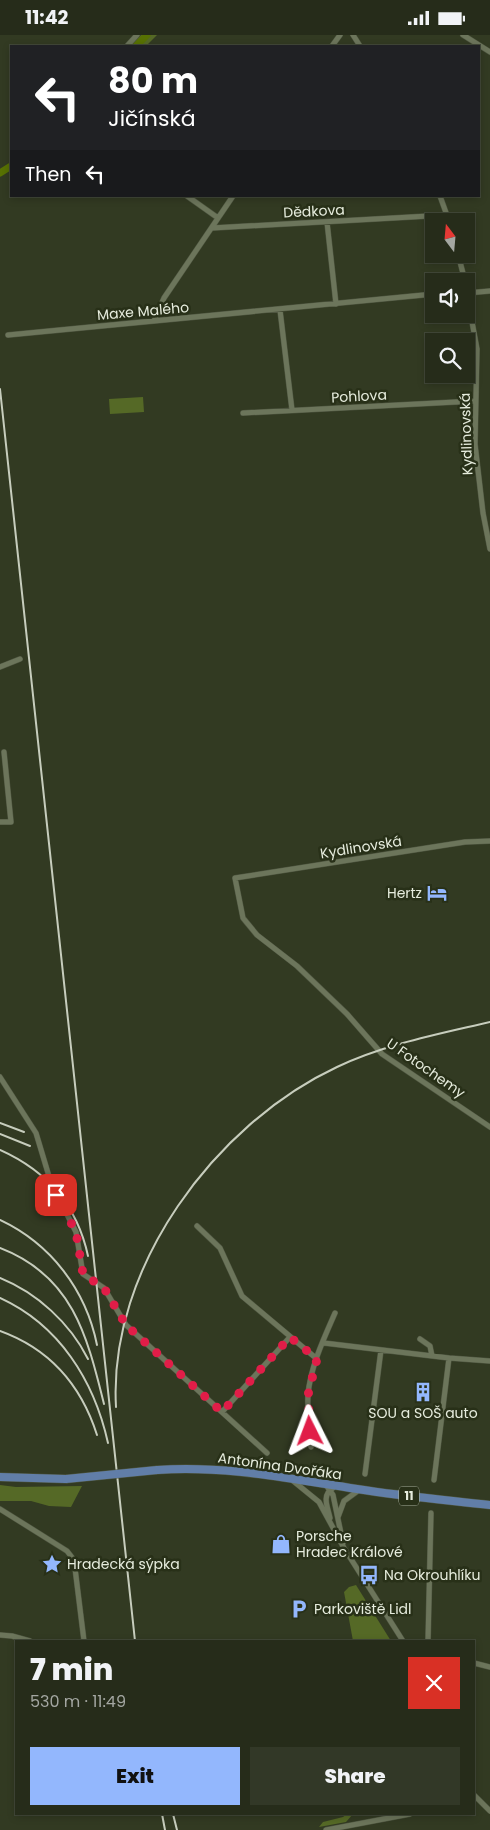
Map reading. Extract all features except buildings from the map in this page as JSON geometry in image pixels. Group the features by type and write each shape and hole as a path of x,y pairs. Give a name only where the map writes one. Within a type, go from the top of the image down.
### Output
{"main road":[{"name":"Antonína Dvořáka","path":"0,1477 66,1479 156,1470 212,1469 290,1478 321,1483 334,1488 359,1489 490,1505"}],"street":[{"path":"128,45 137,35"},
{"path":"463,35 479,45"},
{"path":"188,197 218,218"},
{"path":"154,321 164,298 232,197"},
{"path":"440,197 446,213"},
{"name":"Dědkova","path":"212,228 425,219"},
{"path":"327,222 336,304"},
{"path":"475,290 490,291"},
{"name":"Maxe Malého","path":"8,335 425,295"},
{"path":"280,310 292,410"},
{"name":"Kydlinovská","path":"472,323 477,349 476,445 479,481 490,549"},
{"name":"Pohlova","path":"244,413 475,401"},
{"path":"0,667 20,659"},
{"path":"0,822 11,821 4,752"},
{"name":"Kydlinovská","path":"235,878 465,842 490,841"},
{"name":"U Fotochemy","path":"235,878 242,918 246,923 312,980 347,1014 382,1054 490,1127"},
{"path":"0,1077 36,1133 51,1183 76,1232 83,1274 104,1288 126,1325 267,1453"},
{"path":"197,1226 220,1248 242,1296 317,1359"},
{"path":"311,1447 308,1395 317,1359 335,1313"},
{"path":"222,1412 290,1337"},
{"path":"420,1339 430,1347 432,1356"},
{"path":"324,1343 448,1358 490,1361"},
{"path":"365,1474 381,1350"},
{"path":"434,1480 448,1358"},
{"path":"290,1478 320,1502 344,1548 402,1640"},
{"path":"332,1526 326,1497 334,1488"},
{"path":"334,1488 344,1548"},
{"path":"338,1520 344,1501 359,1489"},
{"path":"0,1509 67,1551 74,1560 84,1640"},
{"path":"428,1640 431,1513"},
{"path":"0,1635 26,1640"},
{"path":"475,1663 490,1667"},
{"path":"475,1796 490,1811"},
{"path":"326,1830 405,1815"}],"green space":[{"path":"141,35 157,35 147,45 132,45"},
{"path":"143,397 144,412 110,414 109,399"},
{"path":"0,1485 16,1487 82,1486 71,1507 49,1506 31,1501 0,1501"},
{"path":"356,1585 390,1640 353,1640 344,1592 349,1587"},
{"path":"352,1815 346,1822 319,1827 323,1822"}],"waterway":[{"path":"137,45 147,35"},
{"path":"0,173 10,167"}],"railway":[{"path":"0,389 135,1640"},
{"path":"116,1407 118,1355 130,1303 150,1253 178,1206 211,1163 250,1125 292,1092 337,1067 393,1046 490,1022"},
{"path":"0,1123 24,1132"},
{"path":"0,1134 30,1146"},
{"path":"0,1150 32,1168 58,1192 76,1221 88,1256"},
{"path":"0,1220 35,1242 64,1271 84,1306 92,1325 97,1345"},
{"path":"0,1248 25,1260 45,1275 61,1292 83,1332 104,1404"},
{"path":"0,1278 27,1292 51,1311 72,1333 88,1359"},
{"path":"0,1298 21,1309 40,1323 71,1357 94,1398 108,1443"},
{"path":"0,1331 34,1348 61,1371 82,1400 97,1435"},
{"path":"162,1815 165,1830"},
{"path":"173,1815 177,1830"}],"place":[{"name":"Hertz","path":"437,893"},
{"name":"SOU a SOŠ auto","path":"423,1392"},
{"name":"Porsche Hradec Králové","path":"281,1544"},
{"name":"Hradecká sýpka","path":"52,1564"},
{"name":"Na Okrouhlíku","path":"369,1575"},
{"name":"Parkoviště Lidl","path":"299,1609"}],"route":[{"path":"56,1195 76,1232 83,1274 104,1288 118,1315 126,1325 222,1412 290,1337 317,1359 308,1395 310,1431"}]}
